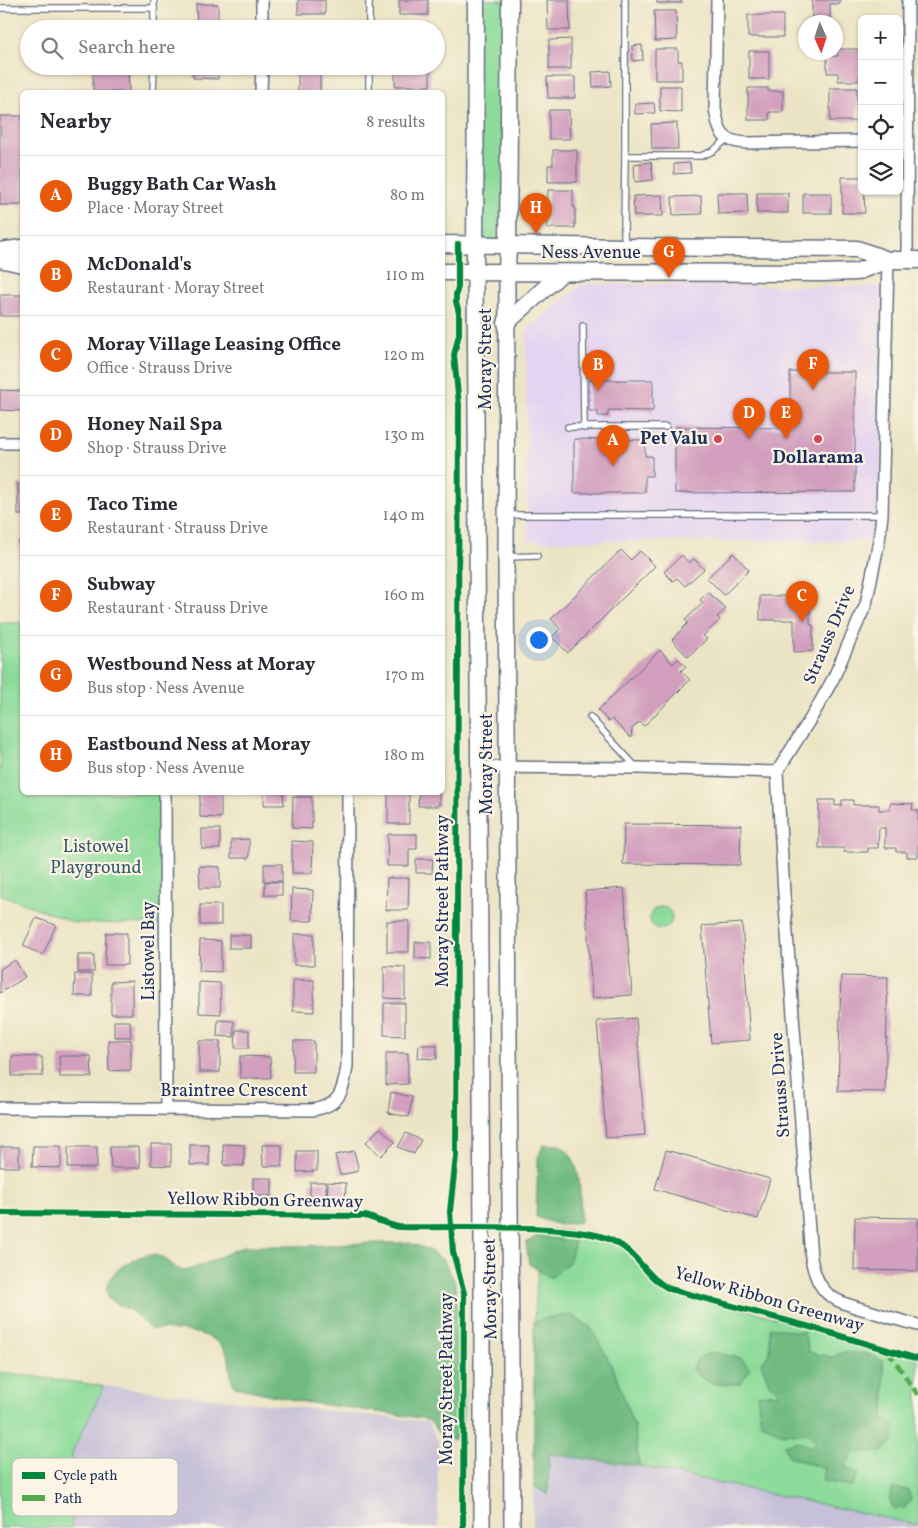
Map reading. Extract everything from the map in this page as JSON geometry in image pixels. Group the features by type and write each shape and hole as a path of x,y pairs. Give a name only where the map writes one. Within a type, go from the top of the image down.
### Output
{"main road":[{"name":"Moray Street","path":"475,272 476,0"},
{"name":"Moray Street","path":"506,272 508,245 510,0"},
{"name":"Ness Avenue","path":"445,244 857,249 888,260 913,260"},
{"path":"0,251 20,248"},
{"path":"0,259 20,264"},
{"name":"Ness Avenue","path":"445,272 856,272 888,260"},
{"path":"506,323 562,272"}],"street":[{"path":"262,0 262,20"},
{"path":"717,0 715,108 721,133 727,139 748,143 858,141"},
{"path":"908,0 903,141 913,260"},
{"path":"262,75 262,90"},
{"name":"Strauss Drive","path":"888,260 882,515 879,541 866,604 833,679 777,772 788,956 811,1258 814,1272 825,1291 841,1303 918,1325"},
{"name":"Moray Street","path":"475,272 482,1228 482,1528"},
{"name":"Moray Street","path":"506,272 512,1528"},
{"path":"0,443 20,443"},
{"path":"478,767 638,768 777,772"},
{"name":"Listowel Bay","path":"165,795 166,1109"},
{"name":"Braintree Crescent","path":"0,1108 312,1110 330,1105 337,1100 345,1082 347,1066 348,795"}],"lane":[{"path":"154,0 154,20"},
{"path":"369,0 369,20"},
{"path":"625,0 625,247"},
{"path":"0,8 154,8"},
{"path":"154,75 154,90"},
{"path":"369,75 369,90"},
{"path":"625,156 701,156 713,151 727,139"},
{"path":"583,326 584,428"},
{"path":"568,427 666,427"},
{"path":"506,515 882,515"},
{"path":"506,557 537,556"},
{"path":"590,717 638,768"}],"shaded area":[{"path":"582,284 887,287 879,541 527,541 526,330"},
{"path":"104,1386 428,1422 438,1442 438,1528 72,1528 72,1516 178,1516 178,1458 72,1458 72,1453"},
{"path":"534,1451 639,1466 918,1525 918,1528 533,1528"}],"green space":[{"path":"476,0 510,0 508,245 475,244"},
{"name":"Listowel Playground","path":"0,623 20,623 20,795 165,795 167,924 75,923 0,894"},
{"path":"657,907 665,907 672,914 672,922 665,929 657,929 650,922 650,914"},
{"path":"543,1145 559,1145 573,1159 579,1179 580,1222 559,1225 536,1217 538,1158"},
{"path":"541,1229 575,1231 608,1238 627,1249 652,1277 670,1289 918,1359 918,1525 639,1466 634,1427 614,1370 551,1317 534,1323"},
{"path":"536,1236 575,1242 569,1262 551,1278 529,1264 526,1243"},
{"path":"409,1243 427,1249 443,1260 455,1282 464,1399 462,1425 455,1439 443,1440 430,1421 421,1418 304,1402 235,1387 227,1354 213,1339 181,1330 150,1329 133,1312 108,1299 107,1287 109,1281 118,1269 132,1260 147,1255 160,1257 177,1269 188,1270 244,1246"},
{"path":"572,1315 591,1328 614,1370 634,1427 639,1466 549,1454 548,1495 534,1486 534,1323 551,1317"},
{"path":"770,1327 804,1333 809,1352 832,1357 844,1352 869,1354 883,1361 885,1399 883,1417 894,1426 894,1440 882,1452 854,1452 845,1466 858,1474 852,1486 822,1481 825,1469 789,1457 784,1445 797,1441 810,1447 816,1443 809,1434 780,1433 761,1423 757,1395 780,1393 769,1383 761,1363 770,1353"},
{"path":"711,1352 741,1358 750,1369 741,1383 714,1384 703,1379 692,1369 697,1359"},
{"path":"0,1372 104,1386 72,1453 72,1458 12,1458 12,1516 72,1516 72,1528 0,1528"},
{"path":"893,1488 908,1490 911,1499 905,1508 894,1509 889,1499"}],"building":[{"path":"298,0 325,0 325,14 298,14"},
{"path":"399,0 428,0 428,15 399,15"},
{"path":"547,0 569,0 570,30 548,30"},
{"path":"657,0 681,0 681,3 657,3"},
{"path":"812,0 840,0 840,4 830,4 830,15 812,15"},
{"path":"196,4 218,4 218,20 197,20"},
{"path":"654,11 676,11 677,40 655,41"},
{"path":"748,15 783,15 783,37 748,37"},
{"path":"571,39 571,69 549,69 549,40"},
{"path":"642,45 643,60 633,61 632,46"},
{"path":"655,49 678,49 678,61 682,61 682,80 655,80"},
{"path":"843,49 858,49 858,81 838,81 838,73 827,73 827,60 843,60"},
{"path":"749,51 769,51 769,79 749,79"},
{"path":"610,71 611,86 593,87 592,72"},
{"path":"93,75 128,75 129,90 93,90"},
{"path":"193,75 218,75 218,79 193,78"},
{"path":"298,75 320,75 320,90 298,90"},
{"path":"395,75 430,75 430,86 395,86"},
{"path":"547,77 575,77 575,98 548,98"},
{"path":"660,86 681,86 681,112 660,111"},
{"path":"748,88 768,88 768,91 783,91 783,112 769,112 769,120 748,120"},
{"path":"830,88 857,88 857,121 830,121"},
{"path":"654,103 655,113 635,114 635,104"},
{"path":"549,110 569,110 570,139 549,139"},
{"path":"0,116 20,116 20,205 0,205"},
{"path":"677,123 678,149 652,149 651,124"},
{"path":"553,150 577,150 577,182 548,182 548,165 553,165"},
{"path":"651,162 653,180 635,182 634,164"},
{"path":"690,163 691,173 674,174 674,164"},
{"path":"842,177 858,177 858,195 864,195 865,213 842,213"},
{"path":"548,190 573,190 575,228 547,228"},
{"path":"717,193 747,193 748,213 718,214"},
{"path":"757,193 788,193 788,213 757,213"},
{"path":"803,193 831,193 831,213 803,213"},
{"path":"662,195 663,216 634,216 633,196"},
{"path":"701,196 702,214 673,215 672,197"},
{"path":"0,295 20,295 20,316 0,316"},
{"path":"790,372 855,372 855,492 675,493 675,427 790,428"},
{"path":"589,380 653,380 653,411 608,410 608,416 598,416 598,411 589,411"},
{"path":"0,390 20,391 20,411 0,410"},
{"path":"574,439 645,440 645,456 652,456 652,476 645,476 645,493 574,493"},
{"path":"18,484 20,484 20,515 18,515"},
{"path":"19,541 20,541 20,572"},
{"path":"621,550 631,560 640,551 655,566 568,653 552,637 560,629 551,619"},
{"path":"733,553 749,570 724,595 707,578"},
{"path":"682,555 689,563 694,559 704,569 685,586 677,578 673,581 664,572"},
{"path":"708,592 726,609 717,617 720,620 703,636 707,639 688,657 672,640 688,623 685,620 703,603 700,600"},
{"path":"760,596 797,596 797,601 810,601 810,625 813,625 813,651 794,652 794,620 760,620"},
{"path":"660,650 673,664 678,659 686,666 681,671 690,680 644,726 639,722 632,729 631,738 612,719 609,722 598,710"},
{"path":"200,795 221,795 221,818 200,817"},
{"path":"264,795 283,795 284,805 264,805"},
{"path":"388,795 409,795 409,824 388,824"},
{"path":"419,795 439,795 439,806 418,806"},
{"path":"293,797 312,797 312,829 292,828"},
{"path":"819,800 835,800 835,806 842,805 842,800 853,800 853,805 879,805 879,810 890,810 890,803 913,804 912,810 918,810 918,857 907,857 907,852 896,852 896,848 885,848 885,828 879,828 878,848 868,848 868,852 844,852 844,848 819,848"},
{"path":"624,824 741,825 740,865 623,864"},
{"path":"202,829 220,829 220,849 202,849"},
{"path":"388,834 417,834 417,849 409,849 409,866 387,866"},
{"path":"249,839 249,858 231,858 231,840"},
{"path":"292,841 313,842 312,873 292,873"},
{"path":"416,859 433,859 432,873 416,873"},
{"path":"264,864 282,864 282,881 264,881"},
{"path":"199,866 220,867 220,888 200,888"},
{"path":"387,878 409,878 408,910 386,910"},
{"path":"265,882 282,882 282,895 265,895"},
{"path":"624,888 632,995 592,998 585,891"},
{"path":"292,889 313,890 312,921 291,921"},
{"path":"200,905 221,905 221,925 200,925"},
{"path":"36,918 56,925 43,955 23,946"},
{"path":"387,921 409,921 409,952 387,952"},
{"path":"742,923 750,1040 711,1043 702,926"},
{"path":"106,933 127,933 127,965 105,965"},
{"path":"294,934 314,934 314,965 294,965"},
{"path":"229,935 251,935 251,948 229,948"},
{"path":"200,940 221,941 221,972 199,971"},
{"path":"415,942 431,942 431,959 415,958"},
{"path":"78,955 94,955 94,972 78,972"},
{"path":"15,960 25,977 0,993 0,969"},
{"path":"384,966 405,967 405,999 384,998"},
{"path":"75,974 92,974 92,996 74,996"},
{"path":"841,976 888,977 885,1092 838,1091"},
{"path":"293,980 314,980 314,1012 293,1011"},
{"path":"132,981 132,1014 111,1014 111,982"},
{"path":"199,982 220,983 221,1014 199,1013"},
{"path":"384,1003 405,1003 405,1036 384,1035"},
{"path":"636,1018 645,1135 606,1138 597,1021"},
{"path":"218,1020 234,1021 234,1037 217,1036"},
{"path":"114,1021 130,1021 131,1037 114,1037"},
{"path":"236,1030 249,1030 249,1048 235,1048"},
{"path":"108,1040 131,1040 131,1070 109,1071"},
{"path":"199,1041 220,1041 220,1072 199,1072"},
{"path":"294,1041 314,1041 314,1072 293,1072"},
{"path":"419,1045 437,1045 437,1059 418,1058"},
{"path":"386,1053 408,1053 408,1084 386,1085"},
{"path":"12,1056 42,1057 43,1076 12,1076"},
{"path":"59,1056 91,1056 92,1077 60,1077"},
{"path":"240,1056 270,1057 271,1078 240,1078"},
{"path":"391,1092 412,1097 409,1117 388,1113"},
{"path":"380,1128 395,1142 381,1156 366,1142"},
{"path":"406,1133 421,1140 414,1154 398,1147"},
{"path":"151,1144 171,1144 171,1166 151,1165"},
{"path":"223,1144 244,1145 244,1166 224,1165"},
{"path":"190,1145 209,1145 209,1165 190,1165"},
{"path":"262,1145 282,1145 282,1166 263,1166"},
{"path":"33,1146 61,1146 61,1168 32,1167"},
{"path":"0,1147 19,1147 19,1167 0,1167"},
{"path":"68,1147 97,1147 97,1168 68,1168"},
{"path":"110,1147 139,1147 140,1168 111,1168"},
{"path":"666,1150 770,1179 758,1219 655,1189"},
{"path":"297,1151 317,1151 317,1171 297,1172"},
{"path":"354,1151 359,1171 340,1175 335,1155"},
{"path":"253,1178 272,1178 272,1196 253,1196"},
{"path":"310,1182 326,1182 326,1196 310,1197"},
{"path":"328,1182 346,1183 345,1202 327,1202"},
{"path":"855,1217 918,1218 918,1271 854,1270"}],"marked path":[{"path":"888,1351 918,1395"}],"cycle path":[{"name":"Moray Street Pathway","path":"458,244 456,302 459,313 459,334 454,355 459,405 456,1156 450,1211 453,1252 464,1293 463,1528"},
{"name":"Yellow Ribbon Greenway","path":"0,1213 365,1216 399,1227 520,1228 588,1233 608,1239 623,1247 655,1279 670,1289 918,1359"}],"place":[{"name":"Eastbound Ness at Moray","path":"536,234"},
{"name":"Westbound Ness at Moray","path":"669,278"},
{"name":"Subway","path":"813,390"},
{"name":"McDonald's","path":"598,391"},
{"name":"Pet Valu","path":"718,439"},
{"name":"Honey Nail Spa","path":"749,439"},
{"name":"Taco Time","path":"786,439"},
{"name":"Dollarama","path":"818,439"},
{"name":"Buggy Bath Car Wash","path":"613,466"},
{"name":"Moray Village Leasing Office","path":"802,622"}]}
